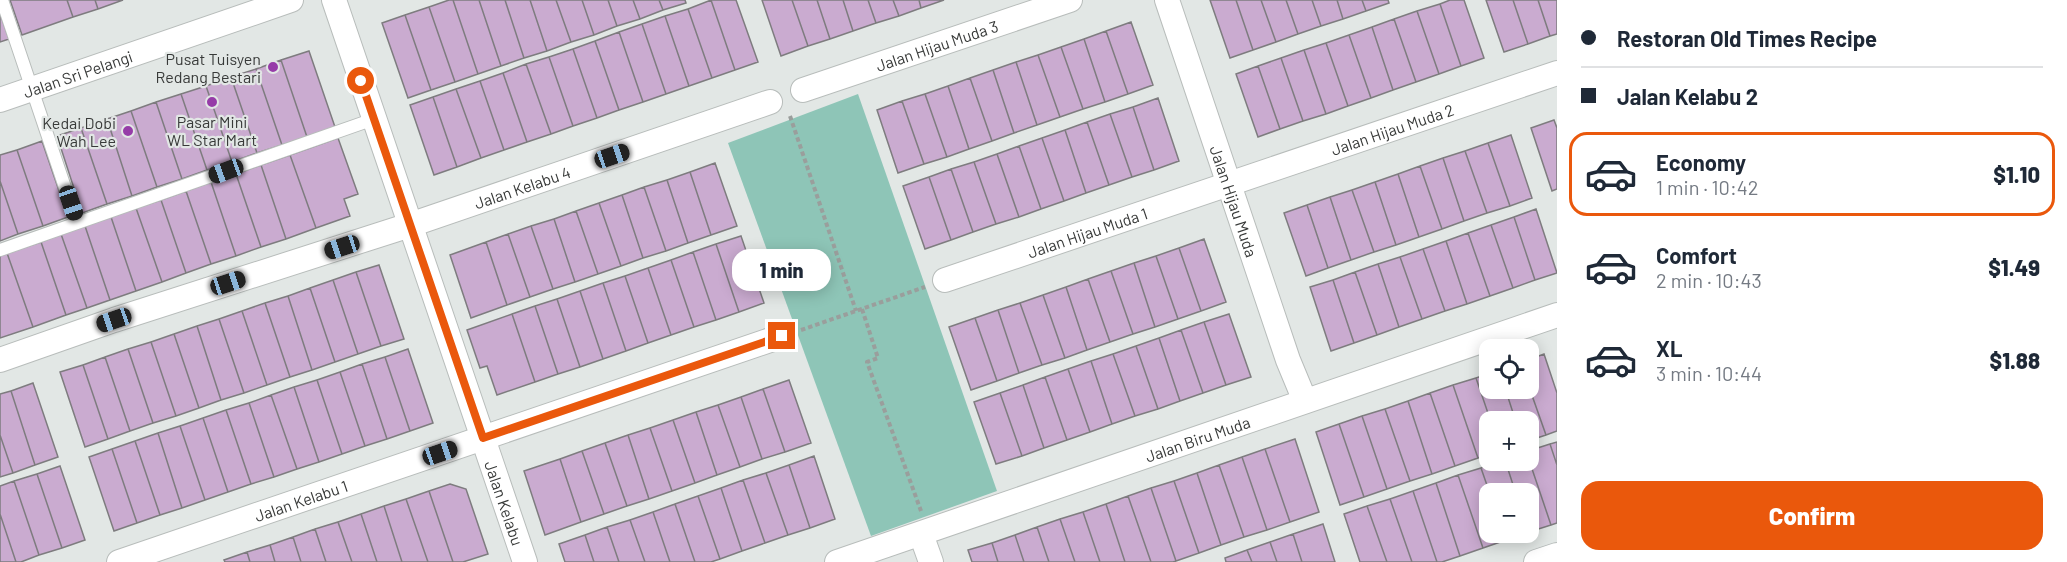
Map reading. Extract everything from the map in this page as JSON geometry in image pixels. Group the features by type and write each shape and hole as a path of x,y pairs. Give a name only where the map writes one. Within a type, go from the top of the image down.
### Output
{"street":[{"name":"Jalan Sri Pelangi","path":"0,100 291,0"},
{"name":"Jalan Kelabu","path":"334,0 525,562"},
{"name":"Jalan Hijau Muda 3","path":"802,90 1070,0"},
{"name":"Jalan Hijau Muda","path":"1167,0 1288,360 1305,401"},
{"name":"Jalan Hijau Muda 2","path":"1229,184 1557,73"},
{"name":"Jalan Kelabu 4","path":"0,360 114,320 779,106"},
{"name":"Jalan Hijau Muda 1","path":"945,280 1229,184"},
{"name":"Jalan Biru Muda","path":"837,562 1557,315"},
{"name":"Jalan Kelabu 1","path":"119,562 782,336"},
{"path":"925,532 931,562"},
{"path":"1536,562 1557,555"}],"lane":[{"path":"2,0 77,223"},
{"path":"0,250 374,119"}],"path":[{"path":"779,106 856,311"},
{"path":"782,336 945,280"},
{"path":"862,309 878,358 867,362 925,532"}],"green space":[{"path":"858,94 997,491 871,536 728,143"}],"building":[{"path":"10,0 67,0 73,17 22,35"},
{"path":"67,0 95,0 98,9 73,17"},
{"path":"95,0 123,0 98,9"},
{"path":"453,0 478,74 455,82 429,7"},
{"path":"453,0 479,0 501,66 478,74"},
{"path":"479,0 505,0 524,58 501,66"},
{"path":"505,0 530,0 547,51 524,58"},
{"path":"530,0 556,0 571,42 547,51"},
{"path":"556,0 582,0 594,35 571,42"},
{"path":"582,0 608,0 617,26 594,35"},
{"path":"608,0 633,0 640,19 617,26"},
{"path":"633,0 659,0 663,10 640,19"},
{"path":"659,0 685,0 686,3 663,10"},
{"path":"711,0 736,0 758,62 735,70"},
{"path":"711,0 735,70 712,78 688,9"},
{"path":"762,0 792,0 808,46 781,56"},
{"path":"792,0 817,0 830,39 808,46"},
{"path":"817,0 843,0 853,31 830,39"},
{"path":"843,0 868,0 876,23 853,31"},
{"path":"868,0 893,0 899,16 876,23"},
{"path":"893,0 919,0 921,8 899,16"},
{"path":"919,0 944,0 921,8"},
{"path":"1210,0 1236,0 1253,50 1230,58"},
{"path":"1236,0 1261,0 1276,42 1253,50"},
{"path":"1261,0 1286,0 1298,34 1276,42"},
{"path":"1286,0 1312,0 1321,26 1298,34"},
{"path":"1312,0 1337,0 1343,19 1321,26"},
{"path":"1337,0 1362,0 1366,11 1343,19"},
{"path":"1362,0 1388,0 1389,3 1366,11"},
{"path":"1450,0 1464,0 1484,58 1461,66 1440,4"},
{"path":"1486,0 1513,0 1528,44 1504,52"},
{"path":"1513,0 1538,0 1550,36 1528,44"},
{"path":"1538,0 1557,0 1557,34 1550,36"},
{"path":"1440,4 1461,66 1439,74 1417,11"},
{"path":"429,7 455,82 431,90 405,15"},
{"path":"688,9 712,78 689,86 665,16"},
{"path":"1417,11 1439,74 1416,82 1394,19"},
{"path":"0,13 9,39 0,42"},
{"path":"405,15 431,90 408,98 382,23"},
{"path":"665,16 689,86 666,94 642,24"},
{"path":"1394,19 1416,82 1393,90 1372,27"},
{"path":"1131,22 1153,85 1128,94 1106,31"},
{"path":"642,24 666,94 643,102 619,32"},
{"path":"1372,27 1393,90 1371,98 1349,35"},
{"path":"1106,31 1128,94 1105,102 1084,39"},
{"path":"619,32 643,102 619,110 595,41"},
{"path":"1349,35 1371,98 1348,106 1326,43"},
{"path":"1084,39 1105,102 1083,109 1061,47"},
{"path":"595,41 619,110 597,118 573,49"},
{"path":"1326,43 1348,106 1326,114 1304,50"},
{"path":"1061,47 1083,109 1060,117 1038,55"},
{"path":"573,49 597,118 573,126 549,57"},
{"path":"1304,50 1326,114 1303,121 1281,58"},
{"path":"309,51 335,127 307,137 281,60"},
{"path":"1038,55 1060,117 1037,125 1016,62"},
{"path":"549,57 573,126 551,134 526,64"},
{"path":"1281,58 1303,121 1280,129 1258,66"},
{"path":"281,60 307,137 282,145 256,69"},
{"path":"1016,62 1037,125 1014,133 993,70"},
{"path":"526,64 551,134 527,142 503,73"},
{"path":"1258,66 1280,129 1258,137 1236,74"},
{"path":"256,69 282,145 257,153 231,77"},
{"path":"993,70 1014,133 992,141 970,78"},
{"path":"503,73 527,142 504,150 480,81"},
{"path":"231,77 257,153 232,162 206,86"},
{"path":"970,78 992,141 969,149 948,86"},
{"path":"480,81 504,150 481,158 456,89"},
{"path":"206,86 232,162 207,170 181,94"},
{"path":"948,86 969,149 947,157 925,94"},
{"path":"456,89 481,158 457,167 433,97"},
{"path":"181,94 207,170 182,179 156,102"},
{"path":"925,94 947,157 924,164 902,101"},
{"path":"433,97 457,167 434,175 410,105"},
{"path":"1158,98 1179,161 1154,170 1133,107"},
{"path":"902,101 924,164 898,173 877,110"},
{"path":"156,102 182,179 157,187 131,111"},
{"path":"1133,107 1154,170 1132,177 1110,114"},
{"path":"131,111 157,187 132,196 107,119"},
{"path":"1110,114 1132,177 1109,185 1087,122"},
{"path":"107,119 132,196 107,204 81,128"},
{"path":"1554,120 1557,128 1557,189 1552,191 1531,128"},
{"path":"1087,122 1109,185 1086,193 1065,130"},
{"path":"81,128 107,204 82,213 57,136"},
{"path":"1065,130 1086,193 1064,201 1042,138"},
{"path":"1511,135 1532,198 1510,206 1488,143"},
{"path":"338,138 358,194 344,199 350,216 316,228 290,155"},
{"path":"1042,138 1064,201 1041,209 1019,146"},
{"path":"42,141 68,217 43,226 17,150"},
{"path":"1488,143 1510,206 1487,213 1465,151"},
{"path":"1019,146 1041,209 1019,217 997,154"},
{"path":"17,150 43,226 18,234 0,181 0,155"},
{"path":"1465,151 1487,213 1464,221 1443,158"},
{"path":"997,154 1019,217 996,224 974,162"},
{"path":"290,155 316,228 286,239 261,165"},
{"path":"1443,158 1464,221 1442,229 1420,166"},
{"path":"974,162 996,224 973,232 951,169"},
{"path":"715,163 737,226 711,235 690,172"},
{"path":"261,165 286,239 261,247 236,174"},
{"path":"1420,166 1442,229 1419,237 1398,174"},
{"path":"951,169 973,232 951,240 929,177"},
{"path":"690,172 711,235 688,243 667,180"},
{"path":"236,174 261,247 236,256 211,182"},
{"path":"1398,174 1419,237 1396,245 1375,182"},
{"path":"929,177 951,240 925,249 903,186"},
{"path":"667,180 688,243 666,251 644,187"},
{"path":"0,181 18,234 0,241"},
{"path":"211,182 236,256 211,264 186,191"},
{"path":"1375,182 1396,245 1374,252 1352,190"},
{"path":"644,187 666,251 643,258 622,195"},
{"path":"1352,190 1374,252 1351,260 1330,197"},
{"path":"186,191 211,264 186,273 161,200"},
{"path":"622,195 643,258 621,266 599,203"},
{"path":"1330,197 1351,260 1328,268 1307,205"},
{"path":"161,200 186,273 162,282 136,208"},
{"path":"599,203 621,266 598,274 576,211"},
{"path":"1307,205 1328,268 1306,276 1284,213"},
{"path":"136,208 162,282 136,291 111,217"},
{"path":"1536,209 1557,273 1535,280 1514,217"},
{"path":"576,211 598,274 575,282 554,219"},
{"path":"111,217 136,291 110,300 85,226"},
{"path":"1514,217 1535,280 1513,288 1491,225"},
{"path":"554,219 575,282 553,289 531,226"},
{"path":"1491,225 1513,288 1490,296 1468,233"},
{"path":"85,226 110,300 87,308 61,234"},
{"path":"531,226 553,289 530,297 508,234"},
{"path":"1468,233 1490,296 1467,304 1446,241"},
{"path":"61,234 87,308 66,315 41,242"},
{"path":"508,234 530,297 507,305 486,242"},
{"path":"741,236 764,303 739,312 716,244"},
{"path":"1204,239 1226,302 1201,311 1179,248"},
{"path":"1446,241 1467,304 1445,311 1423,249"},
{"path":"41,242 66,315 33,327 7,253"},
{"path":"486,242 507,305 471,318 450,255"},
{"path":"716,244 739,312 716,320 693,252"},
{"path":"1179,248 1201,311 1178,319 1156,256"},
{"path":"1423,249 1445,311 1422,319 1400,257"},
{"path":"693,252 716,320 694,327 671,260"},
{"path":"7,253 33,327 0,338 0,255"},
{"path":"1156,256 1178,319 1155,327 1134,263"},
{"path":"1400,257 1422,319 1399,327 1378,264"},
{"path":"671,260 694,327 671,335 648,268"},
{"path":"1134,263 1155,327 1133,334 1111,271"},
{"path":"1378,264 1399,327 1377,335 1355,272"},
{"path":"379,265 404,339 381,346 356,272"},
{"path":"648,268 671,335 648,343 625,276"},
{"path":"1111,271 1133,334 1110,342 1088,279"},
{"path":"356,272 381,346 358,354 333,280"},
{"path":"1355,272 1377,335 1354,343 1333,280"},
{"path":"625,276 648,343 626,351 603,283"},
{"path":"1088,279 1110,342 1087,350 1066,287"},
{"path":"333,280 358,354 335,362 310,288"},
{"path":"1333,280 1354,343 1331,351 1310,287"},
{"path":"603,283 626,351 603,359 580,291"},
{"path":"1066,287 1087,350 1065,358 1043,295"},
{"path":"310,288 335,362 312,370 288,296"},
{"path":"580,291 603,359 580,367 557,299"},
{"path":"1043,295 1065,358 1042,365 1020,303"},
{"path":"288,296 312,370 290,377 265,303"},
{"path":"557,299 580,367 558,374 535,306"},
{"path":"265,303 290,377 267,385 242,311"},
{"path":"1020,303 1042,365 1019,373 998,310"},
{"path":"535,306 558,374 535,382 512,314"},
{"path":"998,310 1019,373 997,381 975,318"},
{"path":"242,311 267,385 244,393 219,319"},
{"path":"512,314 535,382 497,395 487,366 480,368 467,330"},
{"path":"1229,314 1251,377 1226,385 1204,322"},
{"path":"975,318 997,381 971,390 949,327"},
{"path":"219,319 244,393 221,400 197,326"},
{"path":"1204,322 1226,385 1203,393 1181,330"},
{"path":"197,326 221,400 199,408 174,334"},
{"path":"1181,330 1203,393 1180,401 1159,338"},
{"path":"174,334 199,408 176,416 151,342"},
{"path":"1159,338 1180,401 1158,409 1136,346"},
{"path":"151,342 176,416 153,423 128,349"},
{"path":"1136,346 1158,409 1135,416 1113,354"},
{"path":"128,349 153,423 130,431 105,357"},
{"path":"408,349 433,423 410,431 385,357"},
{"path":"1113,354 1135,416 1112,424 1091,361"},
{"path":"1544,354 1557,393 1557,431 1546,435 1533,399 1539,399 1539,356"},
{"path":"105,357 130,431 108,439 83,365"},
{"path":"385,357 410,431 387,439 362,364"},
{"path":"1091,361 1112,424 1090,432 1068,369"},
{"path":"362,364 387,439 365,446 340,372"},
{"path":"83,365 108,439 85,447 60,372"},
{"path":"1068,369 1090,432 1067,440 1045,377"},
{"path":"340,372 365,446 342,454 317,380"},
{"path":"1045,377 1067,440 1044,448 1023,385"},
{"path":"1476,378 1479,399 1483,399 1487,411 1479,411 1479,458 1478,458 1453,385"},
{"path":"317,380 342,454 319,462 294,387"},
{"path":"789,380 811,443 785,452 763,389"},
{"path":"33,383 58,457 35,465 11,391"},
{"path":"1023,385 1044,448 1022,456 1000,393"},
{"path":"1453,385 1478,458 1455,466 1430,393"},
{"path":"294,387 319,462 297,469 271,395"},
{"path":"763,389 785,452 762,459 741,397"},
{"path":"11,391 35,465 13,473 0,435 0,394"},
{"path":"1000,393 1022,456 996,464 974,402"},
{"path":"1430,393 1455,466 1432,474 1408,401"},
{"path":"271,395 297,469 274,477 249,403"},
{"path":"741,397 762,459 740,467 718,405"},
{"path":"1483,399 1509,399 1512,411 1487,411"},
{"path":"1509,399 1533,399 1538,411 1512,411"},
{"path":"1408,401 1432,474 1410,481 1385,409"},
{"path":"249,403 274,477 251,484 226,410"},
{"path":"718,405 740,467 717,475 696,412"},
{"path":"1385,409 1410,481 1387,489 1362,416"},
{"path":"226,410 251,484 228,492 203,418"},
{"path":"696,412 717,475 695,483 673,420"},
{"path":"1539,415 1546,435 1539,437"},
{"path":"1362,416 1387,489 1364,497 1339,424"},
{"path":"203,418 228,492 205,500 180,426"},
{"path":"673,420 695,483 672,491 650,428"},
{"path":"1339,424 1364,497 1340,505 1316,432"},
{"path":"180,426 205,500 182,508 158,433"},
{"path":"650,428 672,491 649,499 628,435"},
{"path":"158,433 182,508 160,515 135,441"},
{"path":"0,435 13,473 0,477"},
{"path":"628,435 649,499 627,506 605,443"},
{"path":"1295,439 1319,512 1290,522 1265,449"},
{"path":"135,441 160,515 137,523 112,449"},
{"path":"1557,442 1557,465 1550,444"},
{"path":"605,443 627,506 604,514 582,451"},
{"path":"1550,444 1557,465 1557,523 1551,525 1539,483 1537,483 1533,471 1539,471 1539,448"},
{"path":"112,449 137,523 114,531 89,457"},
{"path":"1265,449 1290,522 1267,530 1242,457"},
{"path":"582,451 604,514 581,522 560,459"},
{"path":"814,456 835,519 810,528 789,465"},
{"path":"1242,457 1267,530 1244,537 1219,465"},
{"path":"560,459 581,522 545,535 524,471"},
{"path":"789,465 810,528 788,535 766,473"},
{"path":"1219,465 1244,537 1221,545 1197,473"},
{"path":"60,466 85,540 62,548 37,474"},
{"path":"1479,469 1486,483 1479,483 1479,536 1458,475"},
{"path":"1482,471 1509,471 1512,483 1486,483"},
{"path":"1509,471 1533,471 1537,483 1512,483"},
{"path":"766,473 788,535 765,543 743,480"},
{"path":"1197,473 1221,545 1199,553 1174,481"},
{"path":"37,474 62,548 39,555 14,481"},
{"path":"1458,475 1479,536 1479,543 1483,548 1460,556 1436,483"},
{"path":"743,480 765,543 742,551 721,488"},
{"path":"14,481 39,555 21,562 16,562 0,514 0,486"},
{"path":"1174,481 1199,553 1176,561 1151,488"},
{"path":"1436,483 1460,556 1442,562 1437,562 1413,491"},
{"path":"450,484 466,489 488,554 463,562 453,562 429,491"},
{"path":"721,488 742,551 720,559 698,496"},
{"path":"1151,488 1176,561 1173,562 1151,562 1128,496"},
{"path":"1539,490 1551,525 1539,529"},
{"path":"429,491 453,562 428,562 406,499"},
{"path":"1413,491 1437,562 1412,562 1390,499"},
{"path":"698,496 720,559 711,562 695,562 675,504"},
{"path":"1128,496 1151,562 1125,562 1106,504"},
{"path":"406,499 428,562 402,562 384,506"},
{"path":"1390,499 1412,562 1387,562 1367,506"},
{"path":"675,504 695,562 670,562 653,512"},
{"path":"1106,504 1125,562 1100,562 1083,512"},
{"path":"384,506 402,562 377,562 361,514"},
{"path":"1367,506 1387,562 1360,562 1344,514"},
{"path":"653,512 670,562 645,562 630,520"},
{"path":"1083,512 1100,562 1075,562 1060,519"},
{"path":"0,514 16,562 0,562"},
{"path":"361,514 377,562 352,562 338,522"},
{"path":"1060,519 1075,562 1049,562 1037,527"},
{"path":"630,520 645,562 619,562 607,527"},
{"path":"338,522 352,562 326,562 315,529"},
{"path":"1323,524 1335,562 1302,562 1293,534"},
{"path":"607,527 619,562 594,562 585,535"},
{"path":"1037,527 1049,562 1024,562 1015,535"},
{"path":"315,529 326,562 301,562 293,537"},
{"path":"1293,534 1302,562 1277,562 1270,542"},
{"path":"585,535 594,562 565,562 559,544"},
{"path":"1015,535 1024,562 998,562 992,543"},
{"path":"293,537 301,562 275,562 270,545"},
{"path":"1270,542 1277,562 1252,562 1247,550"},
{"path":"992,543 998,562 972,562 968,550"},
{"path":"1481,543 1497,543 1483,548"},
{"path":"270,545 275,562 250,562 247,552"},
{"path":"1247,550 1252,562 1226,562 1225,558"},
{"path":"247,552 250,562 225,562 224,560"}],"place":[{"name":"Pusat Tuisyen Redang Bestari","path":"273,67"},
{"name":"Pasar Mini WL Star Mart","path":"212,102"},
{"name":"Kedai Dobi Wah Lee","path":"128,131"}],"route":[{"path":"361,81 483,438 782,336"}]}
